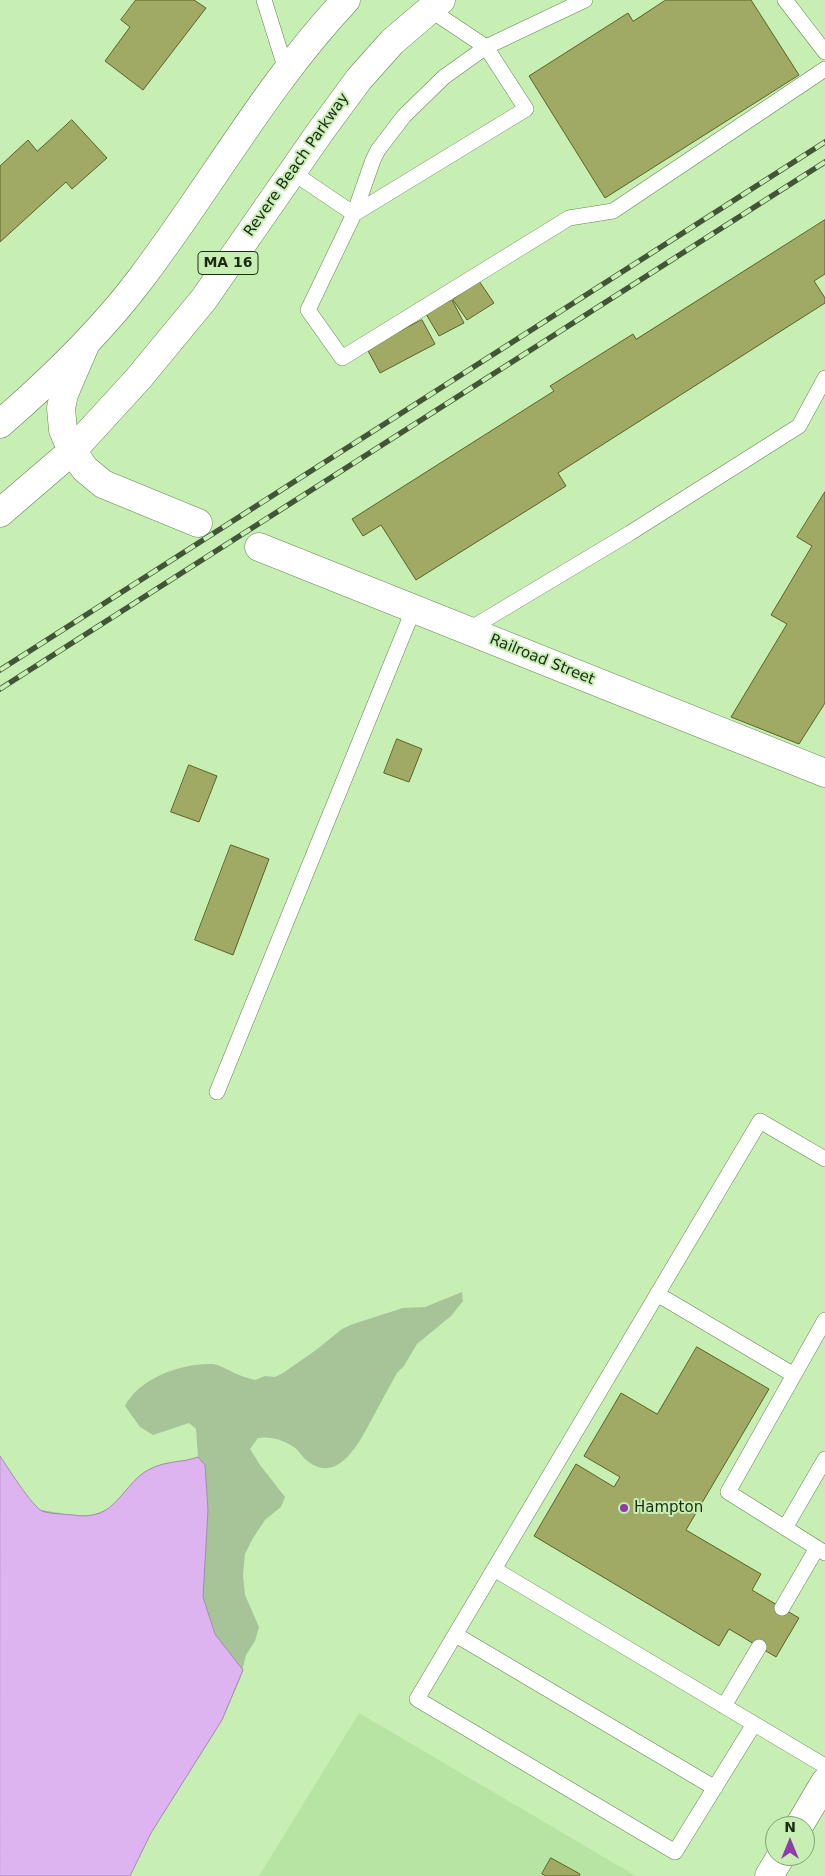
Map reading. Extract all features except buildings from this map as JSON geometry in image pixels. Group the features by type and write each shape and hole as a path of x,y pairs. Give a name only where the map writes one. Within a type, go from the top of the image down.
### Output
{"main road":[{"path":"0,424 61,370 142,278 286,70 346,0"},
{"name":"Revere Beach Parkway","path":"0,513 72,451 138,379 188,320 339,105 369,66 403,32 435,5"},
{"path":"86,343 64,394 61,408 63,430 72,451 90,474 103,484 198,523"},
{"name":"Railroad Street","path":"259,547 825,773"},
{"path":"805,1816 825,1782"}],"lane":[{"path":"264,0 286,70"},
{"path":"585,0 486,47 444,77 399,122 378,150 354,214 308,310 342,358 569,218 612,211 825,69"},
{"path":"785,0 825,52"},
{"path":"354,214 526,109 486,47 435,5"},
{"path":"292,172 354,214"},
{"path":"468,630 630,534 799,426 825,378"},
{"path":"216,1092 414,608"},
{"path":"754,1724 675,1852 417,1699 760,1121 825,1159"},
{"path":"657,1294 794,1375"},
{"path":"782,1608 821,1551 728,1492 825,1320"},
{"path":"785,1528 825,1459"},
{"path":"494,1568 825,1766"},
{"path":"456,1634 715,1788"},
{"path":"724,1706 759,1647"}],"shaded area":[{"path":"462,1292 463,1301 451,1316 417,1344 404,1366 397,1373 362,1438 338,1465 328,1468 317,1467 305,1459 294,1447 272,1438 258,1438 250,1449 285,1497 281,1507 265,1520 245,1554 243,1575 245,1595 259,1627 255,1641 246,1655 240,1679 222,1720 151,1833 130,1876 19,1876 42,1510 77,1515 97,1513 107,1509 116,1502 146,1471 162,1464 198,1457 196,1429 189,1423 153,1435 140,1427 125,1406 140,1387 162,1374 188,1366 212,1364 255,1380 265,1376 275,1377 316,1350 342,1329 353,1324 403,1308 425,1307"},
{"path":"0,1456 26,1495 42,1511 82,1516 105,1511 144,1472 157,1466 198,1457 205,1465 208,1510 203,1597 215,1634 243,1670 222,1720 151,1833 130,1876 0,1876"},
{"path":"359,1713 636,1876 259,1876"}],"railway":[{"path":"0,670 825,142"},
{"path":"0,689 825,162"}],"place":[{"name":"Hampton","path":"624,1508"}]}
